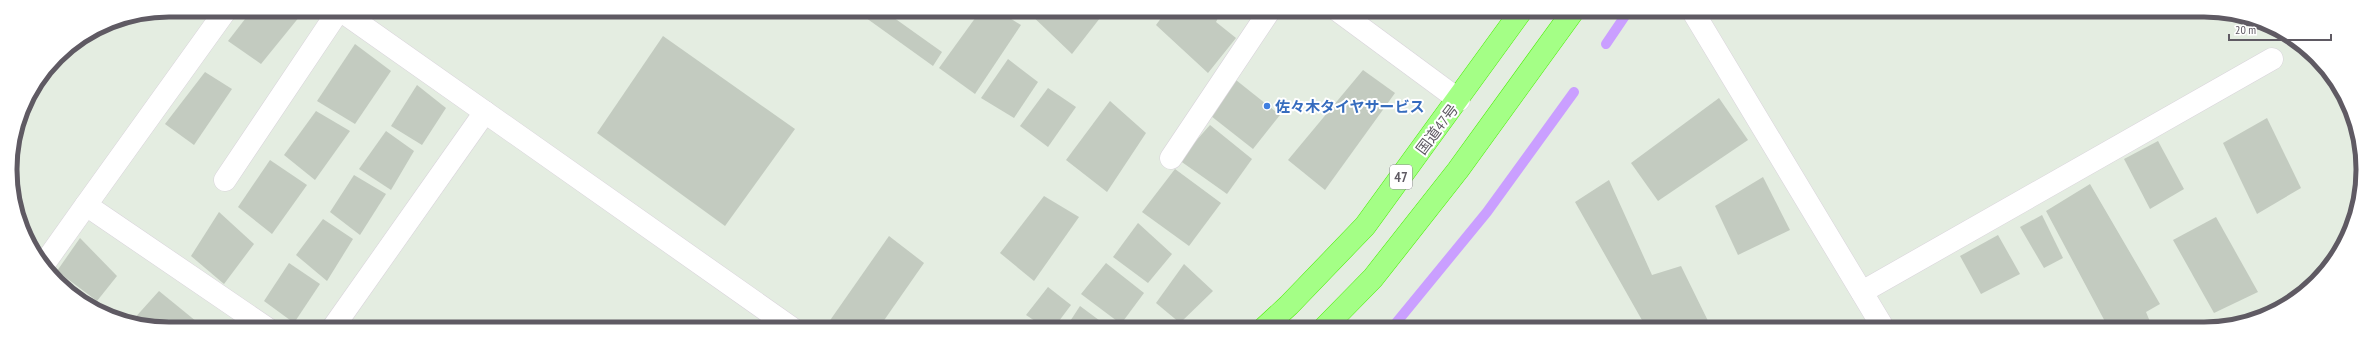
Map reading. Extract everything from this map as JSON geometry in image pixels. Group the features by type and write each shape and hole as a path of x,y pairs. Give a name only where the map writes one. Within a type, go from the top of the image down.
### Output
{"highway":[{"name":"国道47号","path":"1271,322 1289,305 1365,226 1459,100 1517,17"},
{"path":"1330,322 1373,278 1458,170 1569,17"}],"street":[{"path":"47,260 221,17"},
{"path":"225,180 335,17"},
{"path":"350,17 783,322"},
{"path":"1171,158 1265,17"},
{"path":"1346,17 1459,100"},
{"path":"1696,17 1880,322"},
{"path":"1862,292 2272,59"},
{"path":"337,322 485,112"},
{"path":"86,205 258,322"}],"building":[{"path":"247,17 299,17 261,64 228,41"},
{"path":"865,17 893,17 942,52 933,66"},
{"path":"976,17 1008,17 1021,25 975,94 939,68"},
{"path":"1033,17 1100,18 1072,54"},
{"path":"1162,17 1218,17 1216,22 1236,38 1208,73 1156,25"},
{"path":"663,36 795,129 725,226 597,133"},
{"path":"355,44 391,71 355,124 317,101"},
{"path":"1008,59 1038,82 1014,118 981,98"},
{"path":"1363,70 1395,93 1325,190 1288,160"},
{"path":"205,72 232,89 194,145 165,124"},
{"path":"1236,80 1280,115 1253,149 1211,116"},
{"path":"417,85 446,108 422,145 391,126"},
{"path":"1048,88 1076,107 1048,147 1020,126"},
{"path":"1719,98 1748,140 1658,201 1631,163"},
{"path":"1110,101 1146,133 1107,192 1066,160"},
{"path":"316,111 350,131 315,180 284,155"},
{"path":"2267,118 2301,188 2257,214 2223,143"},
{"path":"1210,125 1252,159 1227,194 1179,160"},
{"path":"386,131 414,151 391,190 359,169"},
{"path":"2158,141 2184,189 2150,209 2124,159"},
{"path":"270,160 307,185 272,234 238,207"},
{"path":"1175,169 1221,203 1189,246 1142,212"},
{"path":"354,175 386,194 360,235 330,212"},
{"path":"1763,177 1790,230 1738,255 1715,206"},
{"path":"1609,180 1652,275 1681,266 1709,322 1643,322 1575,202"},
{"path":"2090,184 2160,304 2146,312 2150,322 2105,322 2046,211"},
{"path":"1044,196 1079,217 1034,281 1000,253"},
{"path":"219,212 254,244 224,284 191,256"},
{"path":"2042,215 2063,258 2044,268 2020,227"},
{"path":"2216,217 2258,292 2214,313 2173,240"},
{"path":"323,219 353,239 327,281 296,255"},
{"path":"1138,223 1172,254 1148,283 1113,257"},
{"path":"1998,235 2020,274 1981,294 1960,256"},
{"path":"889,236 924,263 883,322 829,322"},
{"path":"80,238 117,276 97,301 57,271"},
{"path":"289,263 320,284 295,322 264,301"},
{"path":"1106,263 1144,293 1122,322 1118,322 1081,294"},
{"path":"1184,264 1213,291 1181,322 1179,322 1156,303"},
{"path":"1048,287 1071,305 1058,322 1036,322 1026,315"},
{"path":"159,291 197,322 160,322 135,318"},
{"path":"1080,306 1102,322 1070,322"}],"waterway":[{"path":"1606,44 1624,17"},
{"path":"1397,322 1487,212 1574,92"}],"place":[{"name":"佐々木タイヤサービス","path":"1267,106"}]}
